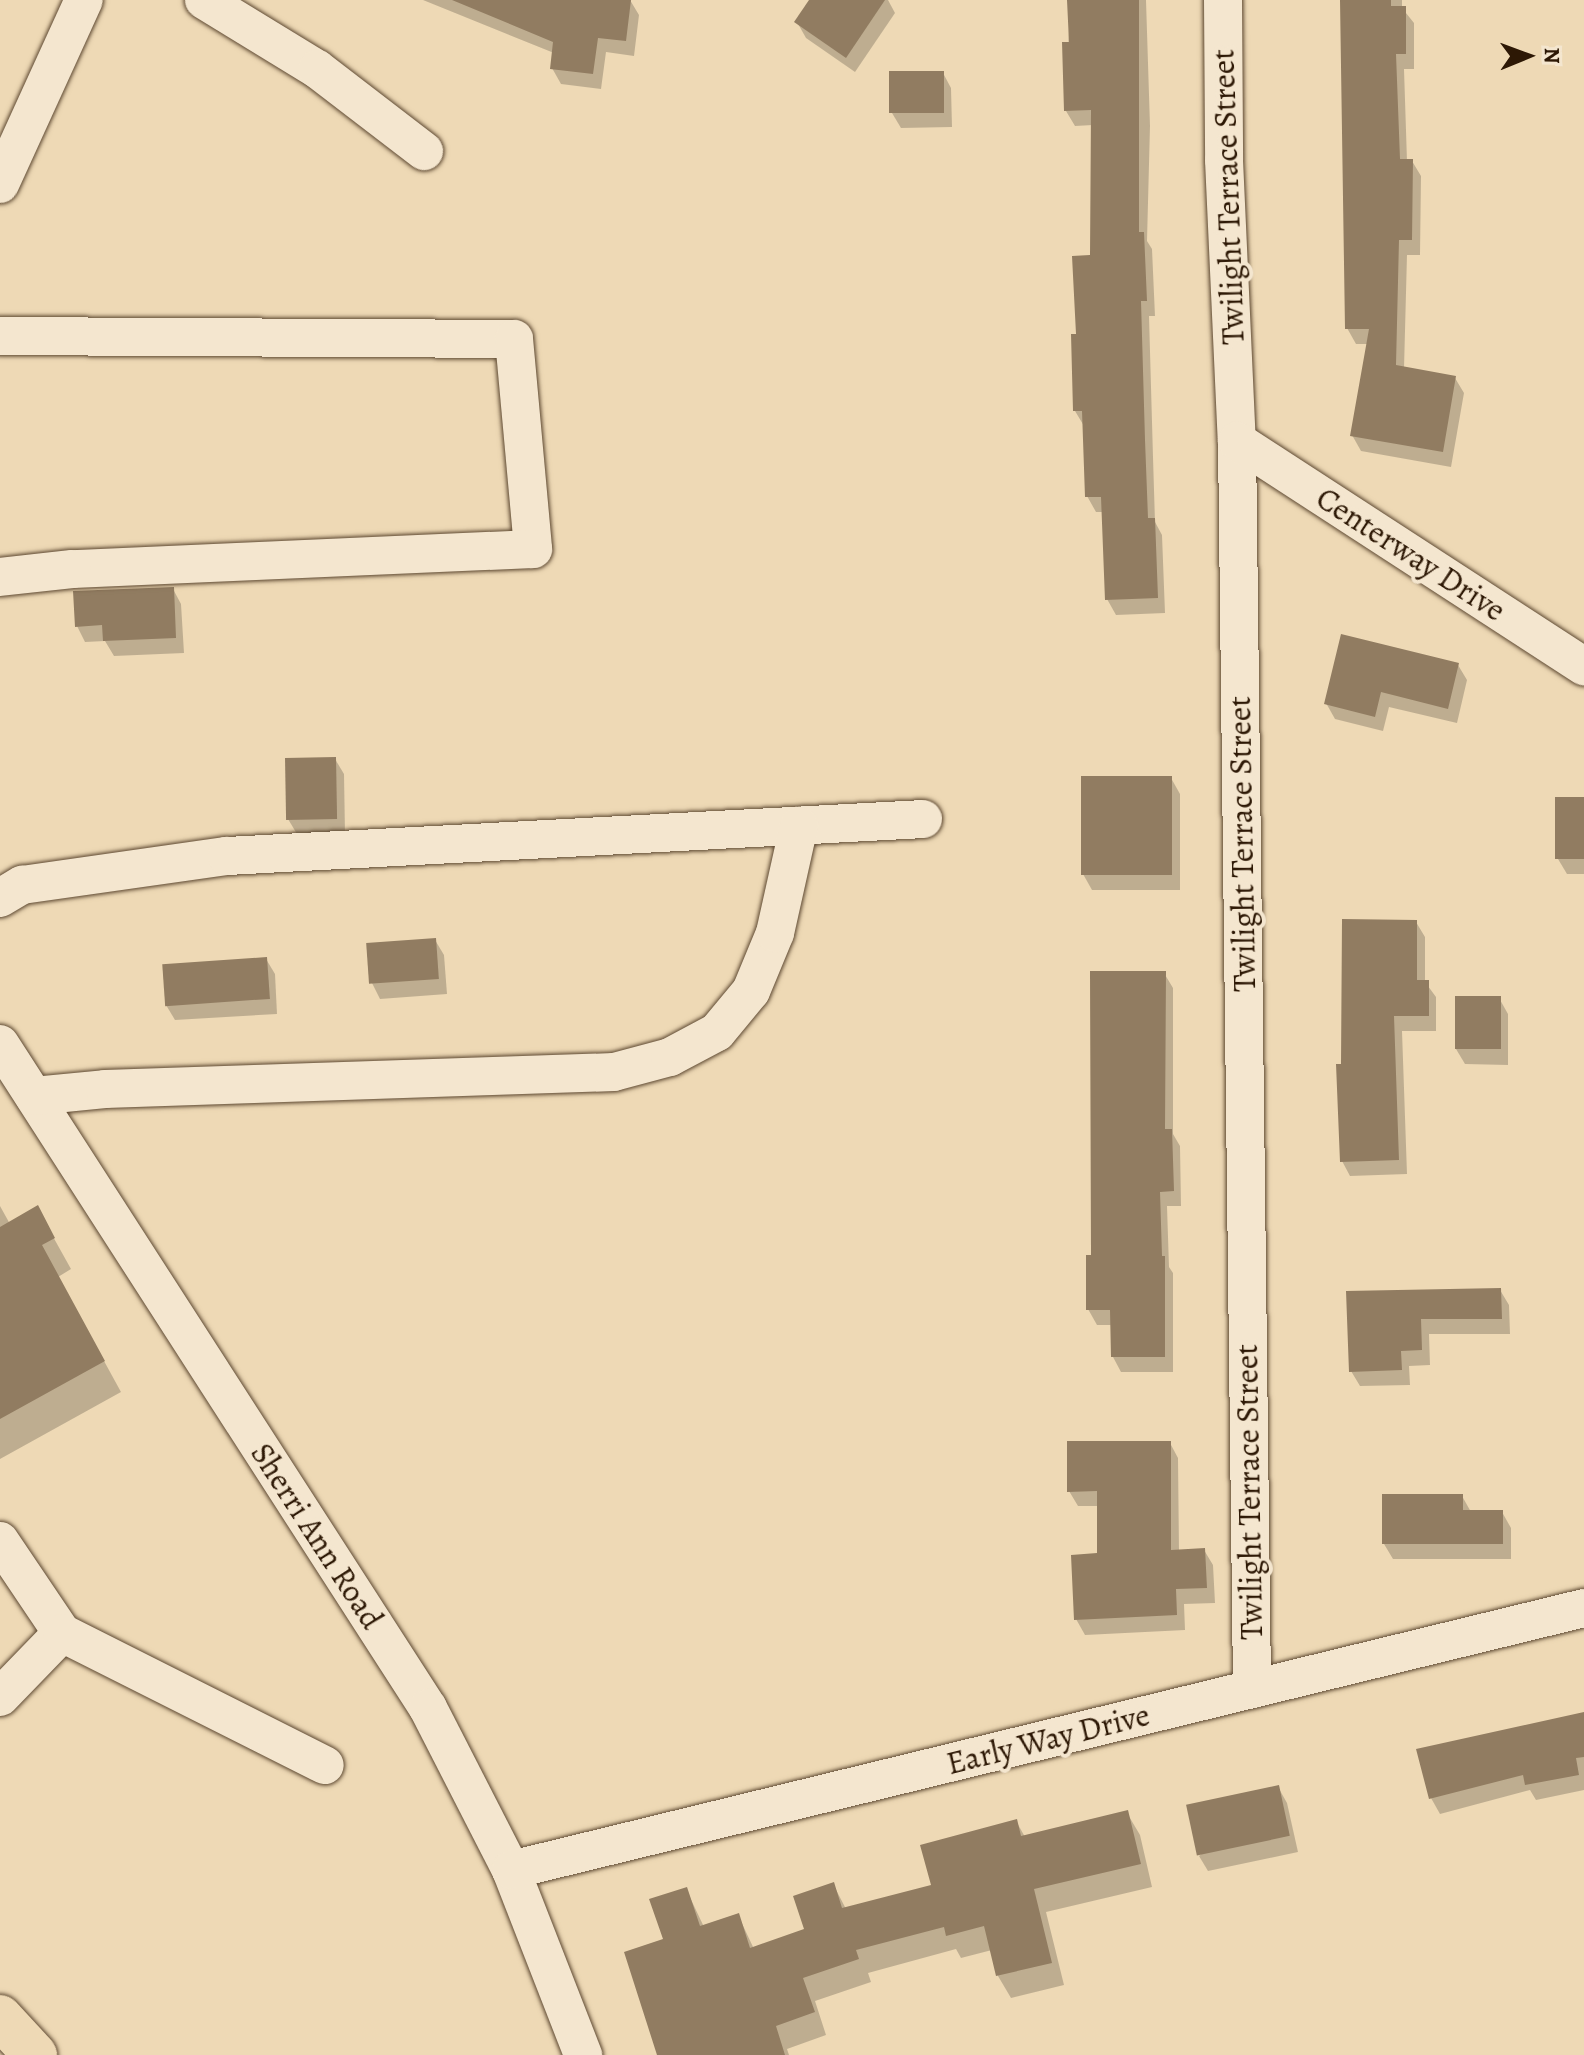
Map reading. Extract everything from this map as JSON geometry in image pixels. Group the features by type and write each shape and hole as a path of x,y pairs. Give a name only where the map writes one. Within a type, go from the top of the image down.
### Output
{"main road":[{"path":"0,2017 35,2055"}],"street":[{"path":"0,184 84,0"},
{"path":"204,0 317,69 424,151"},
{"name":"Twilight Terrace Street","path":"1223,0 1224,160 1237,441 1252,1689"},
{"path":"0,336 514,339 533,549 72,569 0,577"},
{"name":"Centerway Drive","path":"1237,441 1584,666"},
{"path":"0,898 22,885 227,856 923,819"},
{"path":"34,1096 105,1089 614,1072 670,1057 717,1032 751,991 775,933 799,826"},
{"name":"Sherri Ann Road","path":"0,1044 428,1708 511,1870 583,2055"},
{"path":"0,1541 62,1633 325,1765"},
{"name":"Early Way Drive","path":"511,1870 1584,1608"},
{"path":"0,1697 62,1633"}],"building":[{"path":"452,0 631,0 626,41 598,38 593,74 550,69 553,42"},
{"path":"809,0 885,0 846,58 794,22"},
{"path":"1067,0 1139,0 1139,232 1144,232 1147,301 1141,301 1145,440 1148,518 1155,518 1158,598 1105,600 1101,497 1085,497 1082,411 1073,411 1071,334 1076,334 1072,256 1090,255 1091,110 1064,111 1062,42 1069,42"},
{"path":"1340,0 1391,0 1391,6 1406,6 1406,54 1396,54 1400,159 1413,159 1412,240 1399,240 1396,365 1456,376 1443,452 1350,436 1369,329 1345,329"},
{"path":"889,71 944,71 944,113 889,113"},
{"path":"174,587 176,638 103,641 102,625 75,627 73,591"},
{"path":"1341,634 1459,663 1448,709 1381,692 1375,717 1324,704"},
{"path":"336,757 337,819 286,820 285,758"},
{"path":"1081,776 1172,776 1172,875 1081,875"},
{"path":"1555,797 1584,797 1584,859 1555,859"},
{"path":"1342,919 1417,920 1417,980 1429,980 1429,1016 1394,1016 1399,1160 1340,1162 1336,1064 1341,1064"},
{"path":"436,938 439,979 369,984 366,943"},
{"path":"267,957 270,999 165,1006 162,964"},
{"path":"1090,971 1166,971 1165,1129 1172,1129 1174,1191 1160,1192 1162,1256 1165,1256 1165,1357 1111,1357 1110,1310 1086,1310 1086,1255 1091,1255"},
{"path":"1455,996 1501,996 1501,1049 1455,1049"},
{"path":"38,1205 55,1238 42,1245 105,1361 0,1419 0,1227"},
{"path":"1501,1288 1502,1319 1421,1319 1422,1350 1401,1351 1402,1370 1349,1372 1346,1291"},
{"path":"1067,1441 1171,1441 1171,1550 1205,1548 1207,1588 1176,1589 1177,1615 1074,1620 1071,1555 1097,1553 1097,1491 1067,1492"},
{"path":"1382,1494 1463,1494 1463,1510 1503,1510 1503,1544 1382,1544"},
{"path":"1584,1712 1584,1757 1576,1758 1579,1775 1525,1785 1523,1775 1429,1799 1416,1749"},
{"path":"1279,1785 1290,1836 1197,1856 1186,1805"},
{"path":"1128,1810 1141,1864 1034,1889 1052,1963 996,1976 984,1926 946,1936 944,1927 856,1950 859,1959 803,1978 815,2012 776,2026 785,2055 657,2055 624,1952 663,1939 649,1899 687,1887 700,1926 739,1913 750,1948 804,1929 793,1896 834,1882 842,1908 931,1885 920,1845 1017,1819 1021,1836"}]}
